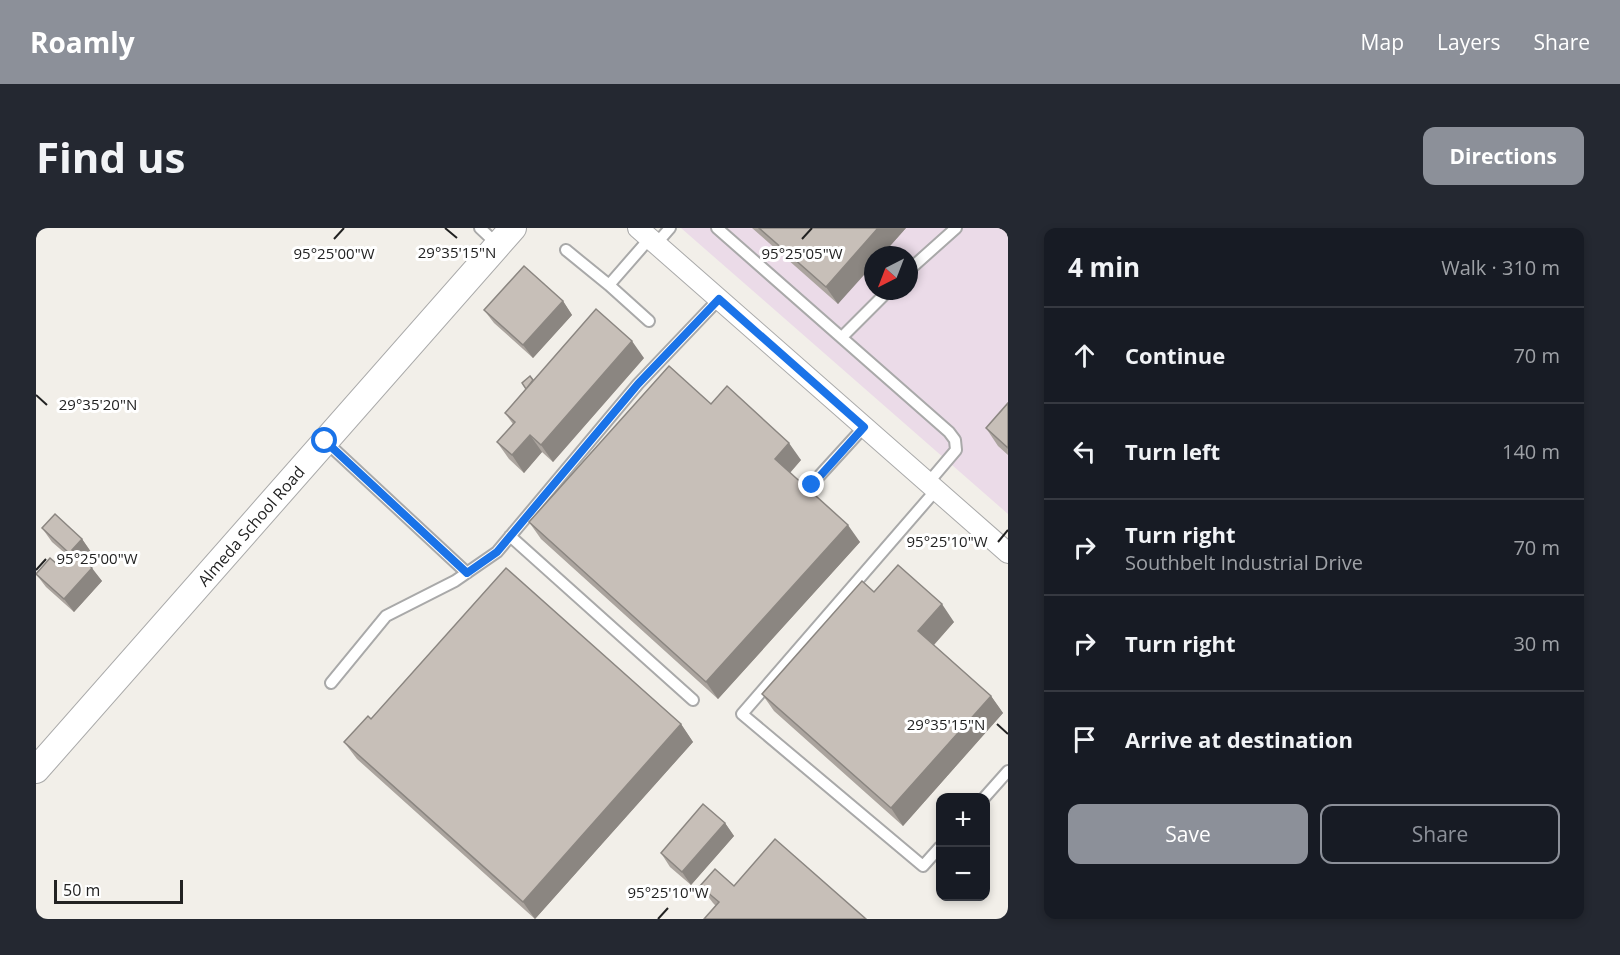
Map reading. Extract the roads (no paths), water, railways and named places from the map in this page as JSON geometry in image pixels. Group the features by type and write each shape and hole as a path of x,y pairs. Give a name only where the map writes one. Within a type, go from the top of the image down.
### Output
{"street":[{"name":"Almeda School Road","path":"36,770 325,441 497,234"},
{"path":"648,237 1008,553"}],"lane":[{"path":"609,285 648,237 670,228"},
{"path":"717,228 955,440 956,450 932,487 852,587 742,714 923,866 939,847"},
{"path":"918,262 956,228"},
{"path":"566,250 649,321"},
{"path":"331,683 386,616 467,573 497,552 638,384 719,299"},
{"path":"842,337 879,300"},
{"path":"812,485 864,427"},
{"path":"325,441 467,573"},
{"path":"510,536 693,700"},
{"path":"988,793 1008,771"}]}
